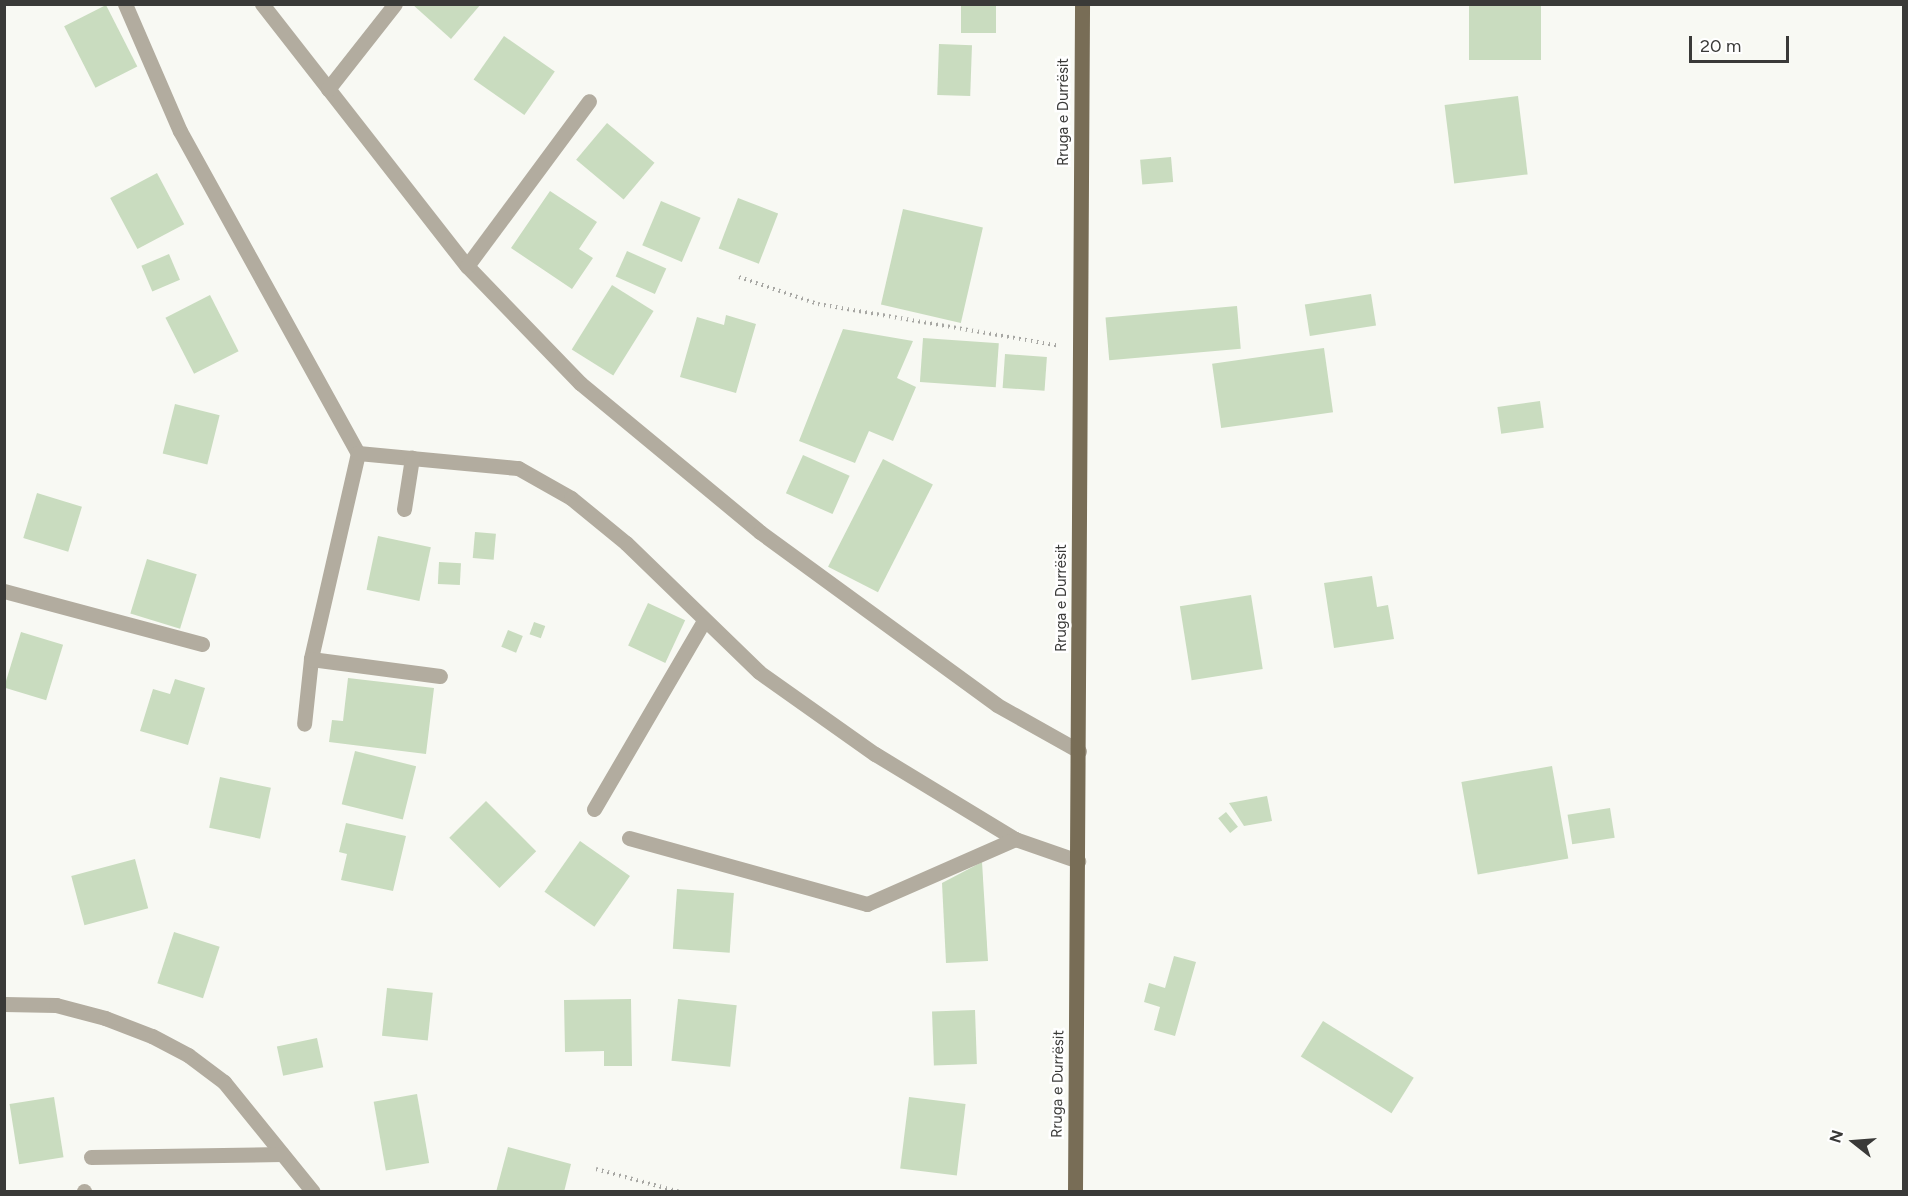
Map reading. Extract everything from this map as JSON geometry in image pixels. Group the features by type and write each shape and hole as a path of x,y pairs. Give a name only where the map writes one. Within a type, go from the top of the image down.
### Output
{"main road":[{"name":"Rruga e Durrësit","path":"1075,1191 1082,4"}],"street":[{"path":"124,4 180,131 358,453 311,659 304,724"},
{"path":"262,4 466,266 580,383 760,532 998,705 1079,751"},
{"path":"328,89 395,4"},
{"path":"466,266 589,101"},
{"path":"358,453 518,468 571,498 626,543 759,672 875,754 1015,838 1078,861"},
{"path":"404,509 412,458"},
{"path":"4,591 202,645"},
{"path":"594,809 704,621"},
{"path":"311,659 440,676"},
{"path":"629,838 867,904 1015,838"},
{"path":"4,1004 56,1005 152,1036 224,1082 313,1191"},
{"path":"91,1156 282,1154"}],"path":[{"path":"739,277 818,304 1081,349"},
{"path":"596,1169 680,1191"}],"building":[{"path":"412,4 481,4 451,39"},
{"path":"961,4 996,4 996,33 961,33"},
{"path":"1469,4 1541,4 1541,60 1469,60"},
{"path":"106,5 137,66 95,88 64,26"},
{"path":"504,36 555,72 524,115 474,79"},
{"path":"939,44 972,45 970,96 937,95"},
{"path":"1518,96 1528,174 1454,183 1445,105"},
{"path":"607,123 654,163 624,200 576,160"},
{"path":"1171,157 1173,182 1142,185 1140,160"},
{"path":"157,173 184,224 137,249 110,198"},
{"path":"550,191 597,222 579,249 593,258 572,289 511,248"},
{"path":"738,198 778,213 759,264 719,248"},
{"path":"661,201 701,218 682,262 642,245"},
{"path":"903,209 983,227 961,323 881,304"},
{"path":"627,251 666,268 655,294 616,277"},
{"path":"169,254 180,280 152,291 141,266"},
{"path":"612,285 654,311 613,375 572,349"},
{"path":"1371,294 1376,326 1310,336 1305,304"},
{"path":"210,295 239,351 194,374 165,318"},
{"path":"1237,306 1241,349 1109,360 1106,318"},
{"path":"726,315 756,324 736,393 680,377 697,317 724,325"},
{"path":"843,329 913,341 897,378 916,387 893,441 869,431 855,463 799,441"},
{"path":"923,338 999,343 996,387 920,382"},
{"path":"1324,348 1333,412 1221,428 1212,364"},
{"path":"1005,354 1047,357 1045,391 1003,388"},
{"path":"1540,401 1544,428 1501,434 1497,407"},
{"path":"175,404 220,415 207,465 163,453"},
{"path":"803,455 850,476 833,514 786,493"},
{"path":"883,459 933,484 878,592 828,567"},
{"path":"37,493 82,507 68,552 23,538"},
{"path":"475,532 496,534 494,560 473,558"},
{"path":"378,536 431,547 419,601 367,590"},
{"path":"147,559 197,574 180,629 130,614"},
{"path":"439,562 461,563 460,585 438,584"},
{"path":"1372,576 1377,607 1388,605 1394,639 1334,648 1324,583"},
{"path":"1251,595 1263,669 1192,680 1180,606"},
{"path":"648,603 685,620 665,663 628,646"},
{"path":"534,622 545,626 541,638 530,634"},
{"path":"508,630 523,636 516,653 501,647"},
{"path":"21,632 63,645 46,700 4,687"},
{"path":"348,678 434,688 426,754 329,742 332,720 343,721"},
{"path":"175,679 205,688 188,745 140,731 153,689 170,694"},
{"path":"355,751 416,766 403,820 342,804"},
{"path":"1552,766 1568,859 1478,875 1461,782"},
{"path":"220,777 271,788 260,839 209,828"},
{"path":"1267,796 1272,821 1244,826 1229,803"},
{"path":"486,801 536,851 499,888 449,838"},
{"path":"1610,808 1615,838 1572,844 1568,815"},
{"path":"1226,812 1238,827 1230,833 1218,818"},
{"path":"346,823 406,836 393,891 341,880 347,854 339,852"},
{"path":"580,841 630,876 594,927 544,892"},
{"path":"135,859 148,908 84,925 71,876"},
{"path":"982,862 988,961 946,963 942,883"},
{"path":"677,889 734,893 730,953 673,949"},
{"path":"174,932 220,947 203,998 157,983"},
{"path":"1174,956 1196,962 1175,1036 1154,1030 1160,1007 1144,1002 1149,983 1165,988"},
{"path":"387,988 433,993 428,1041 382,1036"},
{"path":"631,999 632,1066 604,1066 604,1051 565,1052 564,1000"},
{"path":"678,999 737,1005 730,1067 672,1061"},
{"path":"975,1010 977,1064 934,1065 932,1012"},
{"path":"1323,1021 1414,1078 1391,1113 1301,1057"},
{"path":"317,1038 323,1067 283,1076 277,1047"},
{"path":"417,1094 429,1163 386,1171 374,1102"},
{"path":"54,1097 64,1157 19,1164 10,1104"},
{"path":"909,1097 966,1104 957,1175 900,1168"},
{"path":"508,1147 571,1164 564,1192 496,1192"}]}
